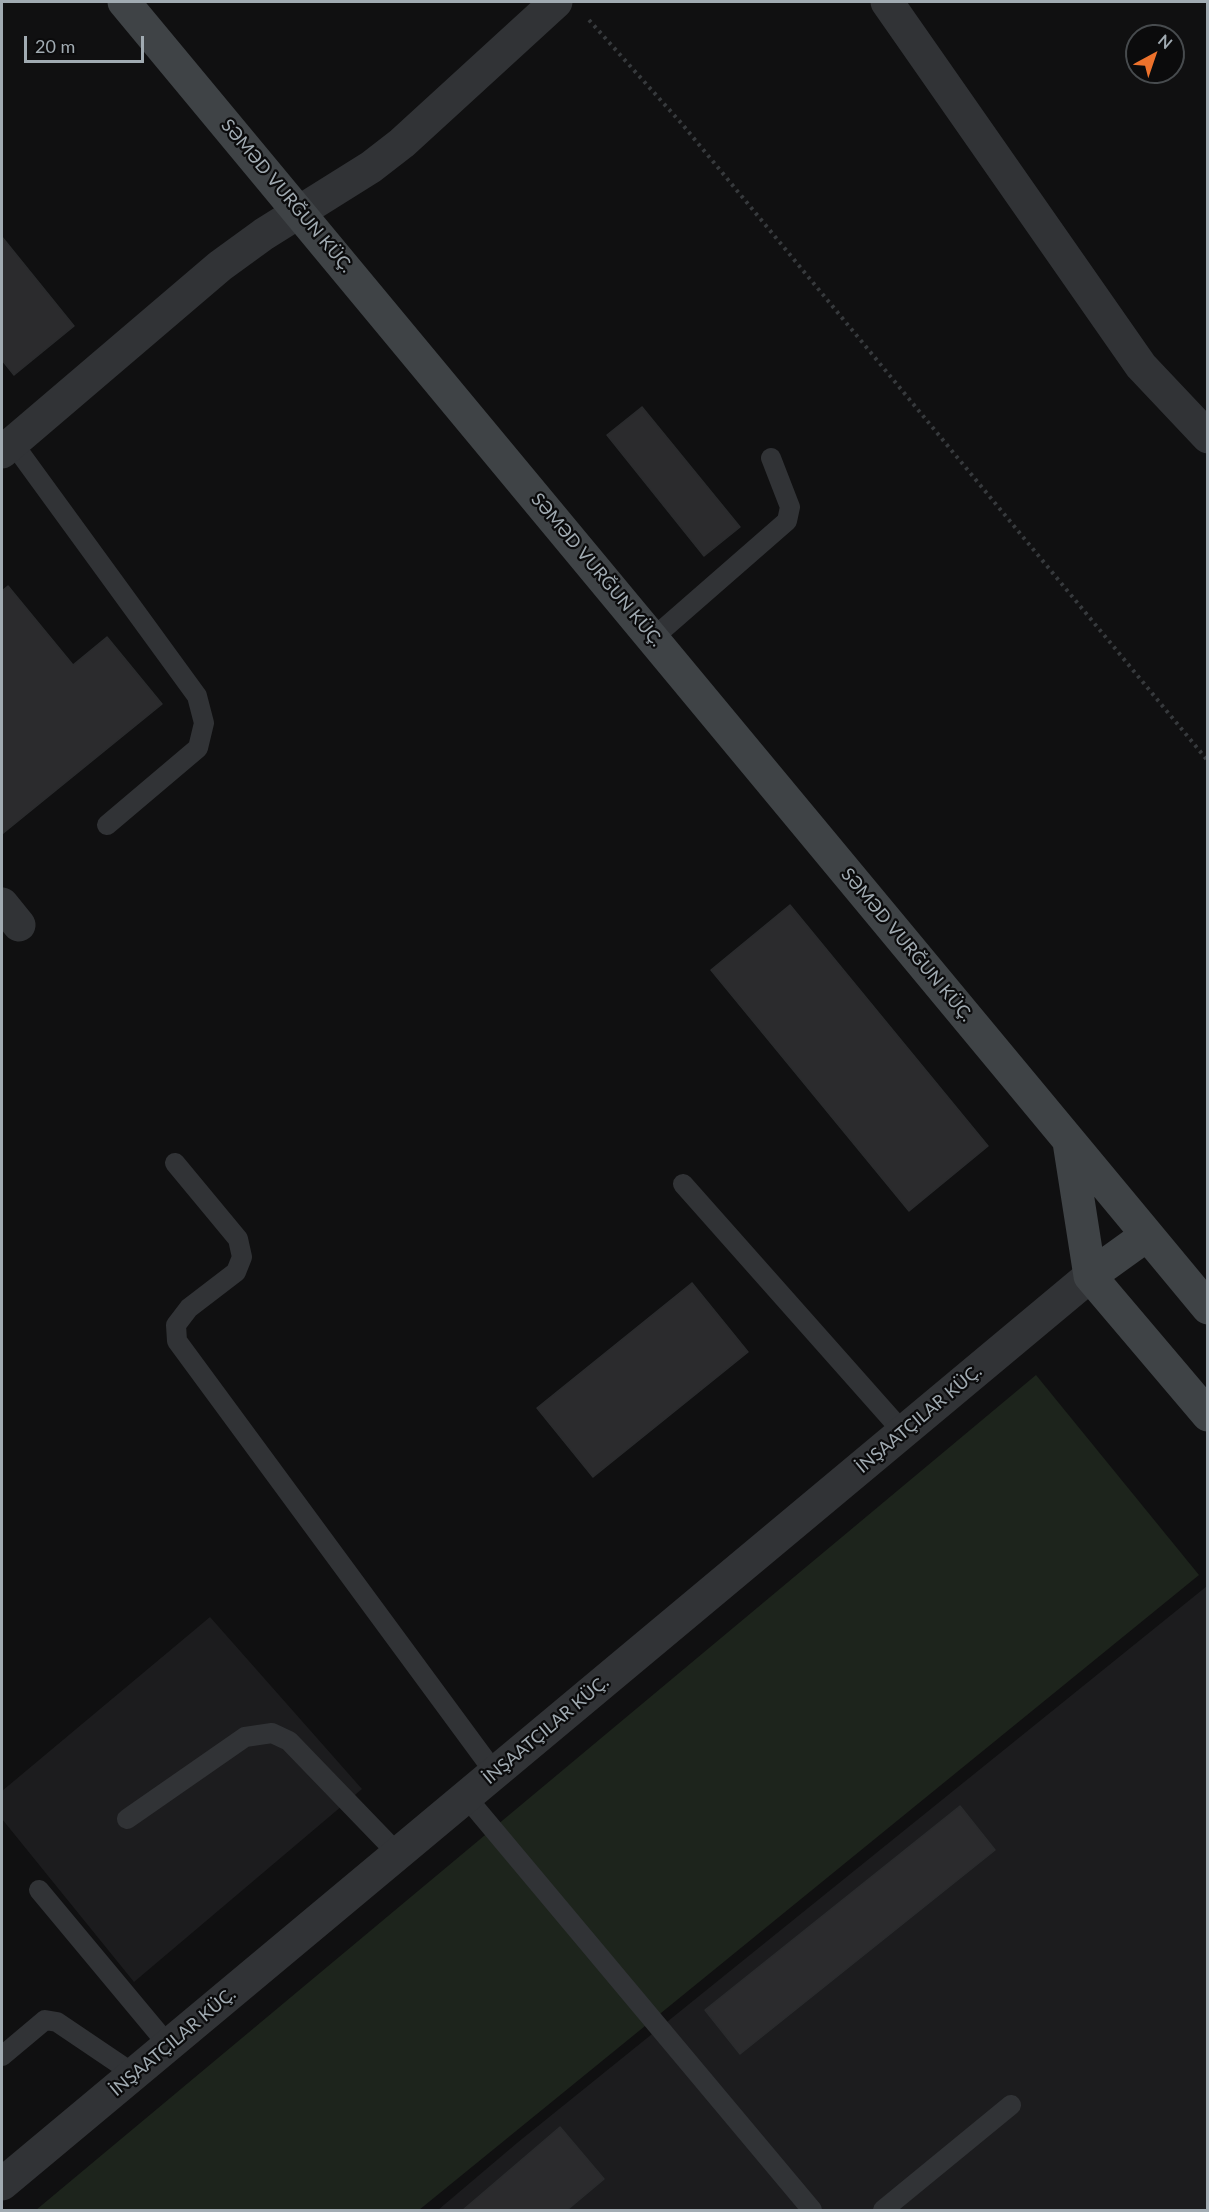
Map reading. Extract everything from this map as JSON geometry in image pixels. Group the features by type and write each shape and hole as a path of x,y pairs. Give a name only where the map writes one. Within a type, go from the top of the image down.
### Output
{"main road":[{"name":"SƏMƏD VURĞUN KÜÇ.","path":"124,2 1147,1235"},
{"path":"1069,1140 1090,1276 1208,1415"},
{"path":"1090,1276 1147,1235 1208,1308"}],"street":[{"path":"7,447 220,266 371,167 402,143 556,2"},
{"path":"887,2 1141,366 1208,437"},
{"path":"2,2184 1090,1276"}],"lane":[{"path":"7,447 197,696 204,723 198,748 107,825"},
{"path":"653,638 786,521 790,507 771,458"},
{"path":"175,1162 238,1239 242,1257 236,1272 189,1308 176,1325 177,1341 495,1773"},
{"path":"683,1184 903,1432"},
{"path":"127,1819 245,1737 272,1733 289,1741 399,1855"},
{"path":"466,1798 812,2211"},
{"path":"39,1890 168,2046"},
{"path":"2,2056 45,2020 57,2022 134,2074"},
{"path":"883,2211 1011,2105"}],"path":[{"path":"588,19 682,124 1208,761"}],"shaded area":[{"path":"1036,1375 1199,1575 419,2210 36,2210"},
{"path":"1207,1586 1207,2210 438,2210 517,2143"},
{"path":"210,1617 362,1789 134,1982 2,1819 2,1791"}],"building":[{"path":"2,237 74,326 14,375 2,360"},
{"path":"642,407 740,527 704,556 607,435"},
{"path":"8,586 73,665 107,637 162,704 2,834 2,591"},
{"path":"790,905 988,1146 909,1211 711,970"},
{"path":"692,1283 748,1352 593,1477 537,1408"},
{"path":"960,1806 995,1850 740,2054 705,2010"},
{"path":"560,2127 604,2179 567,2210 463,2210"}]}
